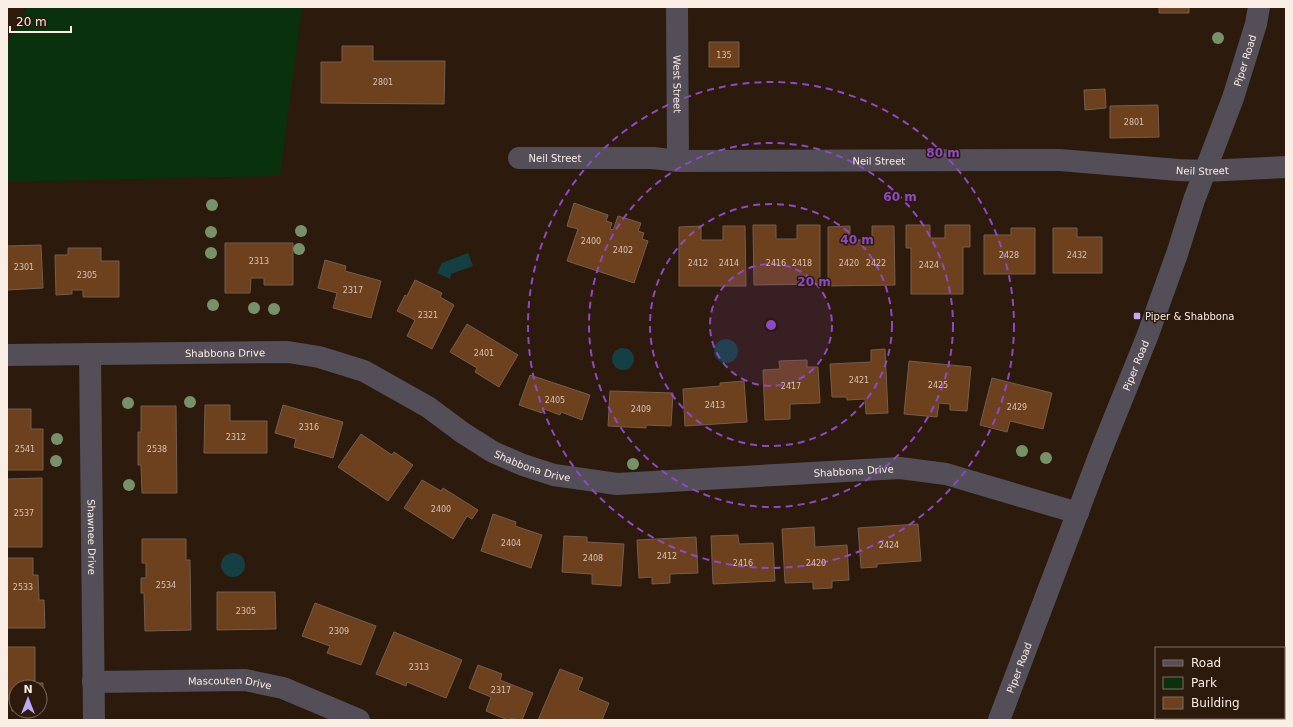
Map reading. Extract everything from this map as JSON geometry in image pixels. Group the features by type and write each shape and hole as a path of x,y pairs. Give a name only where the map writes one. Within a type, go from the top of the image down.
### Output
{"street":[{"name":"West Street","path":"677,7 678,161"},
{"name":"Piper Road","path":"999,720 1147,337 1205,171 1233,98 1256,24 1259,7"},
{"name":"Neil Street","path":"519,158 653,158 678,161 1060,160 1205,171 1286,167"},
{"name":"Shabbona Drive","path":"7,354 288,352 319,357 364,371 428,407 463,433 493,452 523,465 554,475 617,484 900,468 946,474 1078,513"},
{"name":"Shawnee Drive","path":"90,354 94,720"},
{"name":"Mascouten Drive","path":"93,682 245,680 283,688 359,720"}],"green space":[{"path":"27,7 302,7 280,176 7,182 7,44"}],"water":[{"path":"468,253 473,266 451,274 450,279 437,273 442,263"},
{"path":"726,339 735,342 738,351 735,360 726,363 717,360 714,351 717,342"},
{"path":"623,348 631,351 634,359 631,367 623,370 615,367 612,359 615,351"},
{"path":"233,553 242,556 245,565 242,574 233,577 224,574 221,565 224,556"}],"building":[{"path":"1159,7 1189,7 1189,13 1159,13"},
{"path":"709,42 739,42 739,67 709,67"},
{"path":"342,46 373,46 373,61 445,61 444,104 321,103 321,62 342,62"},
{"path":"1105,89 1106,108 1085,110 1084,90"},
{"path":"1158,105 1159,137 1110,138 1110,106"},
{"path":"574,203 608,215 606,221 612,223 610,229 613,230 618,216 641,223 638,231 644,233 642,239 648,241 634,283 567,261 578,229 567,226"},
{"path":"753,225 776,225 776,239 797,239 797,225 820,225 820,284 754,285"},
{"path":"906,225 930,225 930,238 945,238 945,225 970,225 970,247 963,247 963,294 911,294 911,248 906,248"},
{"path":"701,226 701,240 723,240 723,226 745,226 746,286 679,286 679,227"},
{"path":"850,226 850,240 872,240 872,226 894,226 895,285 828,286 828,227"},
{"path":"1011,228 1035,228 1035,274 984,274 984,235 1011,235"},
{"path":"1053,228 1077,228 1077,237 1102,237 1102,273 1053,273"},
{"path":"225,243 293,243 293,285 264,285 264,278 251,278 250,293 225,293"},
{"path":"41,245 43,288 7,290 7,246"},
{"path":"68,248 101,248 101,261 119,261 119,297 83,297 83,290 72,290 72,294 56,295 55,255 68,255"},
{"path":"325,260 346,266 345,271 381,281 371,318 333,308 337,293 318,288"},
{"path":"415,280 442,293 440,297 454,305 432,349 407,336 415,320 397,311"},
{"path":"467,324 518,355 499,387 475,372 477,368 450,352"},
{"path":"885,349 888,413 866,414 865,399 847,400 847,397 832,397 830,364 871,362 871,350"},
{"path":"807,360 807,367 818,367 820,403 790,404 790,419 765,420 763,370 780,369 779,361"},
{"path":"909,361 971,367 967,411 950,410 950,404 939,403 937,417 904,414"},
{"path":"530,375 590,395 582,420 561,412 560,415 544,409 542,413 519,405"},
{"path":"992,378 1052,393 1043,429 1010,421 1007,432 980,425"},
{"path":"744,381 747,422 685,426 683,389 720,386 720,383"},
{"path":"610,391 673,393 671,426 646,425 646,428 608,426"},
{"path":"205,405 230,405 230,421 267,421 267,453 204,453"},
{"path":"283,405 343,422 333,458 294,447 296,439 275,433"},
{"path":"141,406 176,406 177,493 142,493 141,465 138,465 138,432 141,432"},
{"path":"7,409 31,409 31,429 43,429 43,470 7,470"},
{"path":"361,434 392,455 394,452 413,465 388,501 338,467"},
{"path":"42,478 42,547 7,547 7,479"},
{"path":"422,480 441,491 443,488 478,510 472,519 467,516 453,539 404,508"},
{"path":"493,514 516,522 515,526 542,535 531,568 481,551"},
{"path":"918,524 921,561 877,564 877,567 861,568 858,528"},
{"path":"814,527 815,547 847,545 849,580 832,581 832,588 813,589 813,582 785,583 782,529"},
{"path":"738,535 739,544 773,543 775,581 713,584 711,536"},
{"path":"564,536 587,537 587,542 624,544 621,586 592,584 592,574 562,572"},
{"path":"696,537 698,573 670,574 670,583 652,584 652,577 639,578 637,540"},
{"path":"142,539 186,539 186,560 190,560 191,630 145,631 144,593 141,593 141,578 146,578 146,563 142,563"},
{"path":"7,558 33,558 33,575 38,575 39,600 44,600 45,628 7,628"},
{"path":"217,592 275,592 276,629 217,630"},
{"path":"315,603 376,626 361,665 327,653 330,646 302,636"},
{"path":"394,632 462,660 446,698 407,682 406,686 376,674"},
{"path":"7,647 35,647 35,679 8,679 8,699"},
{"path":"478,665 502,674 500,680 533,693 522,720 511,718 508,720 486,711 491,697 469,688"},
{"path":"560,669 583,678 578,690 609,703 602,720 538,720"}],"place":[{"name":"Piper & Shabbona","path":"1137,316"}]}
